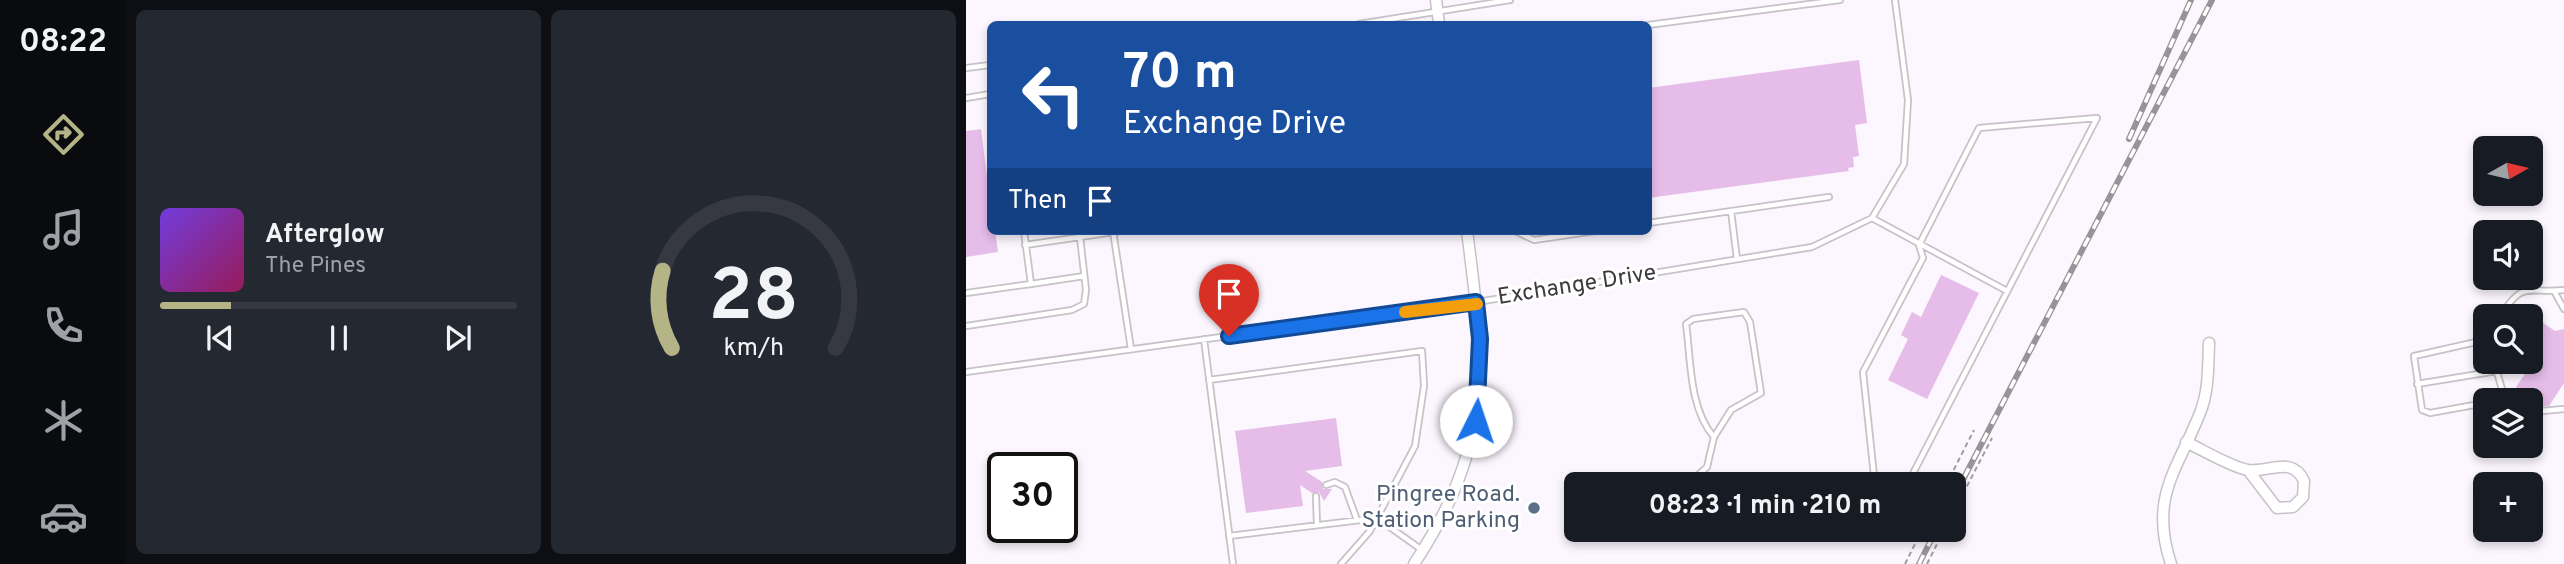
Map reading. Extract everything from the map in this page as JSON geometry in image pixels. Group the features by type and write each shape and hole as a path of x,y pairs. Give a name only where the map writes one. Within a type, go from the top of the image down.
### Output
{"street":[{"path":"1414,564 1458,488 1476,421 1480,339 1468,235"},
{"path":"2171,564 2165,545 2162,513 2169,476 2206,391 2209,343"},
{"path":"2186,442 2248,470 2277,508 2293,507 2303,497 2304,481 2294,468 2283,466 2248,470"}],"lane":[{"path":"1371,21 1437,5 1510,0"},
{"path":"1652,24 1840,0"},
{"path":"1895,0 1908,100 1904,164 1872,218 2007,291"},
{"path":"966,68 987,65"},
{"path":"966,98 987,94"},
{"path":"1874,472 1863,372 1923,258 1919,245 1979,128 2097,118 1914,472"},
{"path":"1652,222 1829,197"},
{"path":"1731,211 1737,259"},
{"name":"Exchange Drive","path":"966,372 1476,302 1812,247 1872,218"},
{"path":"1025,235 1031,284"},
{"path":"1026,244 1075,235"},
{"path":"966,326 1080,308 1086,296 1080,235"},
{"path":"1113,235 1131,349"},
{"path":"1523,235 1534,240 1568,235"},
{"path":"966,293 1084,276"},
{"path":"2510,304 2518,294 2528,288 2564,290"},
{"path":"2554,291 2564,309"},
{"path":"1701,472 1707,467 1714,437 1731,410 1761,393 1750,322 1744,312 1693,319 1686,324 1698,409 1703,425 1714,437"},
{"path":"1204,340 1233,564"},
{"path":"2473,342 2414,354 2421,410 2425,412 2473,405"},
{"path":"1209,380 1422,351 1425,368 1415,446 1377,518 1356,550 1341,564"},
{"path":"2417,384 2479,374"},
{"path":"2543,411 2564,409"},
{"path":"1325,485 1335,482 1345,487 1357,520"},
{"path":"1316,496 1317,525"},
{"path":"1229,536 1377,518 1422,551"}],"path":[{"path":"1953,472 1974,430"},
{"path":"1966,488 1992,438"},
{"path":"1905,564 1916,542"},
{"path":"1927,564 1938,542"}],"building":[{"path":"1859,60 1867,123 1855,125 1859,156 1853,157 1854,167 1848,168 1849,171 1652,197 1652,87"},
{"path":"981,129 987,176 987,235 996,235 998,252 966,257 966,131"},
{"path":"1941,275 1979,293 1927,399 1888,380 1908,339 1901,335 1912,312 1921,317"},
{"path":"2543,323 2555,331 2564,329 2564,383 2549,406 2543,405 2543,388 2516,387 2525,374 2543,374"},
{"path":"1336,418 1342,466 1305,471 1322,482 1323,489 1332,489 1324,501 1319,492 1312,493 1300,485 1303,506 1246,513 1235,431"}],"railway":[{"path":"2129,139 2191,0"},
{"path":"1966,474 2212,0"},
{"path":"1919,564 1930,542"}],"slow traffic":[{"path":"1405,312 1477,304"}],"place":[{"name":"Pingree Road. Station Parking","path":"1534,508"}],"route":[{"path":"1229,336 1476,302 1480,377 1476,421"}]}
